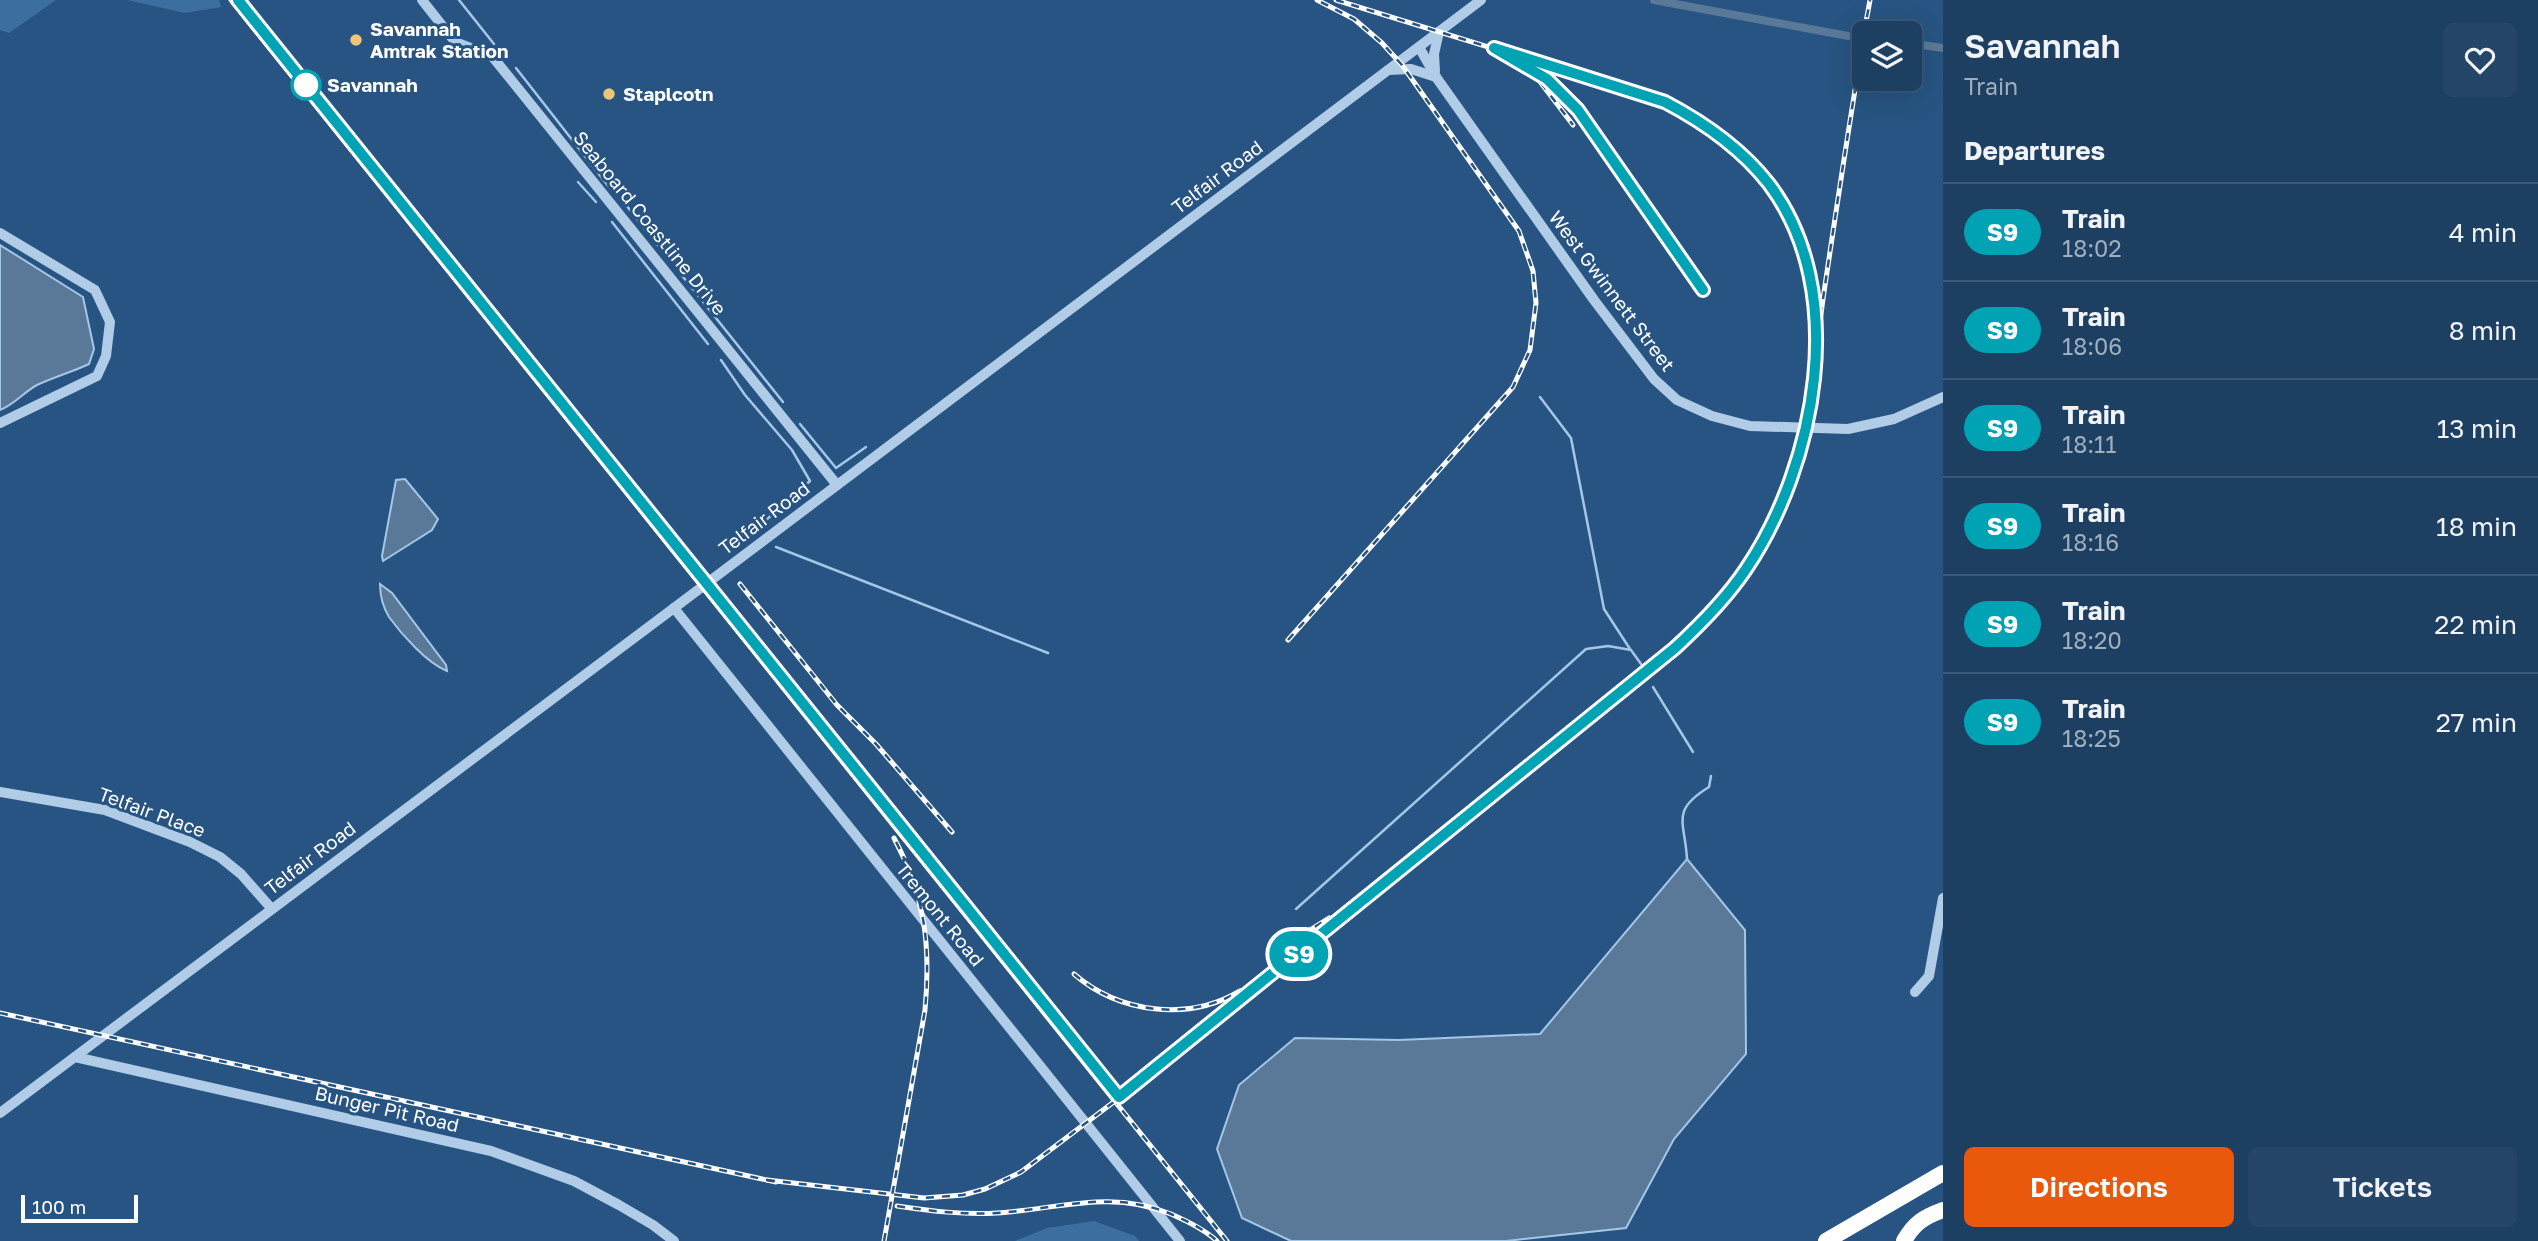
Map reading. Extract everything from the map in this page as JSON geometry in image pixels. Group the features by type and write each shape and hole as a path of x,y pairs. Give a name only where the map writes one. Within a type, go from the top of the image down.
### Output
{"highway":[{"path":"1826,1241 1943,1173"},
{"path":"1904,1241 1913,1226 1925,1217 1943,1210"},
{"path":"1849,1241 1877,1212"}],"street":[{"name":"Seaboard Coastline Drive","path":"422,0 452,38 460,44 492,56 837,485"},
{"name":"Telfair Road","path":"0,1113 1481,0"},
{"path":"1388,70 1411,69 1436,77 1434,54 1438,32"},
{"name":"West Gwinnett Street","path":"1416,49 1594,300 1654,379 1677,400 1712,416 1749,426 1848,429 1894,419 1943,397"},
{"path":"0,233 95,290 110,322 106,356 97,376 0,423"},
{"name":"Tremont Road","path":"674,608 1180,1241"},
{"name":"Telfair Place","path":"0,792 104,810 190,842 220,857 241,874 271,908"},
{"path":"1915,992 1929,976 1943,898"},
{"name":"Bunger Pit Road","path":"75,1057 491,1150 574,1181 619,1205 674,1241"}],"shaded area":[{"path":"0,0 56,0 9,33 0,30"},
{"path":"127,0 219,0 221,7 185,13"},
{"path":"0,245 83,297 94,349 89,364 37,385 0,410"},
{"path":"405,479 438,519 432,530 383,561 396,480"},
{"path":"380,584 392,593 446,665 447,671 423,655 394,624 381,597"},
{"path":"1687,859 1745,930 1746,1054 1674,1139 1626,1228 1506,1241 1291,1241 1242,1218 1217,1149 1239,1085 1295,1038 1399,1040 1540,1034"},
{"path":"1094,1221 1135,1236 1139,1241 1015,1241 1047,1228"}],"waterway":[{"path":"459,0 494,44"},
{"path":"1654,0 1848,36"},
{"path":"1922,45 1943,48"},
{"path":"516,68 609,187"},
{"path":"578,182 596,202"},
{"path":"626,205 665,254"},
{"path":"612,222 708,344"},
{"path":"680,273 783,402"},
{"path":"721,360 745,395 792,450 810,481 757,528 727,547"},
{"path":"1540,397 1571,438 1604,609 1630,649"},
{"path":"800,424 836,468 866,447"},
{"path":"776,547 1048,653"},
{"path":"1296,909 1586,649 1608,646 1631,650 1641,664"},
{"path":"1653,687 1693,752"},
{"path":"1687,859 1684,810 1697,795 1709,787 1711,776"}],"railway":[{"path":"231,0 1227,1241"},
{"path":"1288,640 1513,387 1530,350 1536,303 1533,271 1519,231 1402,65 1354,19 1317,0"},
{"path":"1336,0 1654,98 1717,133 1744,157 1785,214 1800,246 1811,281 1816,317"},
{"path":"1866,21 1870,0"},
{"path":"1522,63 1547,79 1578,110 1703,290"},
{"path":"1541,83 1573,125"},
{"path":"767,1180 924,1198 963,1195 985,1189 1021,1172 1115,1101 1657,665 1692,632 1739,578 1765,538 1787,490 1795,464 1808,410 1855,91"},
{"path":"740,584 837,705 876,744 952,832"},
{"path":"884,1241 927,986 926,942 919,901 913,880 894,838"},
{"path":"1291,948 1310,930 1329,918"},
{"path":"1074,974 1112,997 1154,1009 1198,1007 1220,1001 1240,991"},
{"path":"0,1013 776,1182"},
{"path":"897,1206 984,1213 1084,1203 1127,1203 1171,1214 1201,1229 1217,1241"}],"train":[{"name":"S9","path":"238,0 1119,1097 1657,665 1693,632 1730,591 1762,542 1787,490 1797,461 1808,411 1817,338 1810,279 1797,237 1779,200 1732,144 1665,102 1494,48 1547,79 1578,110 1703,290"}],"place":[{"name":"Savannah Amtrak Station","path":"356,40"},
{"name":"Savannah","path":"306,85"},
{"name":"Staplcotn","path":"609,94"}]}
